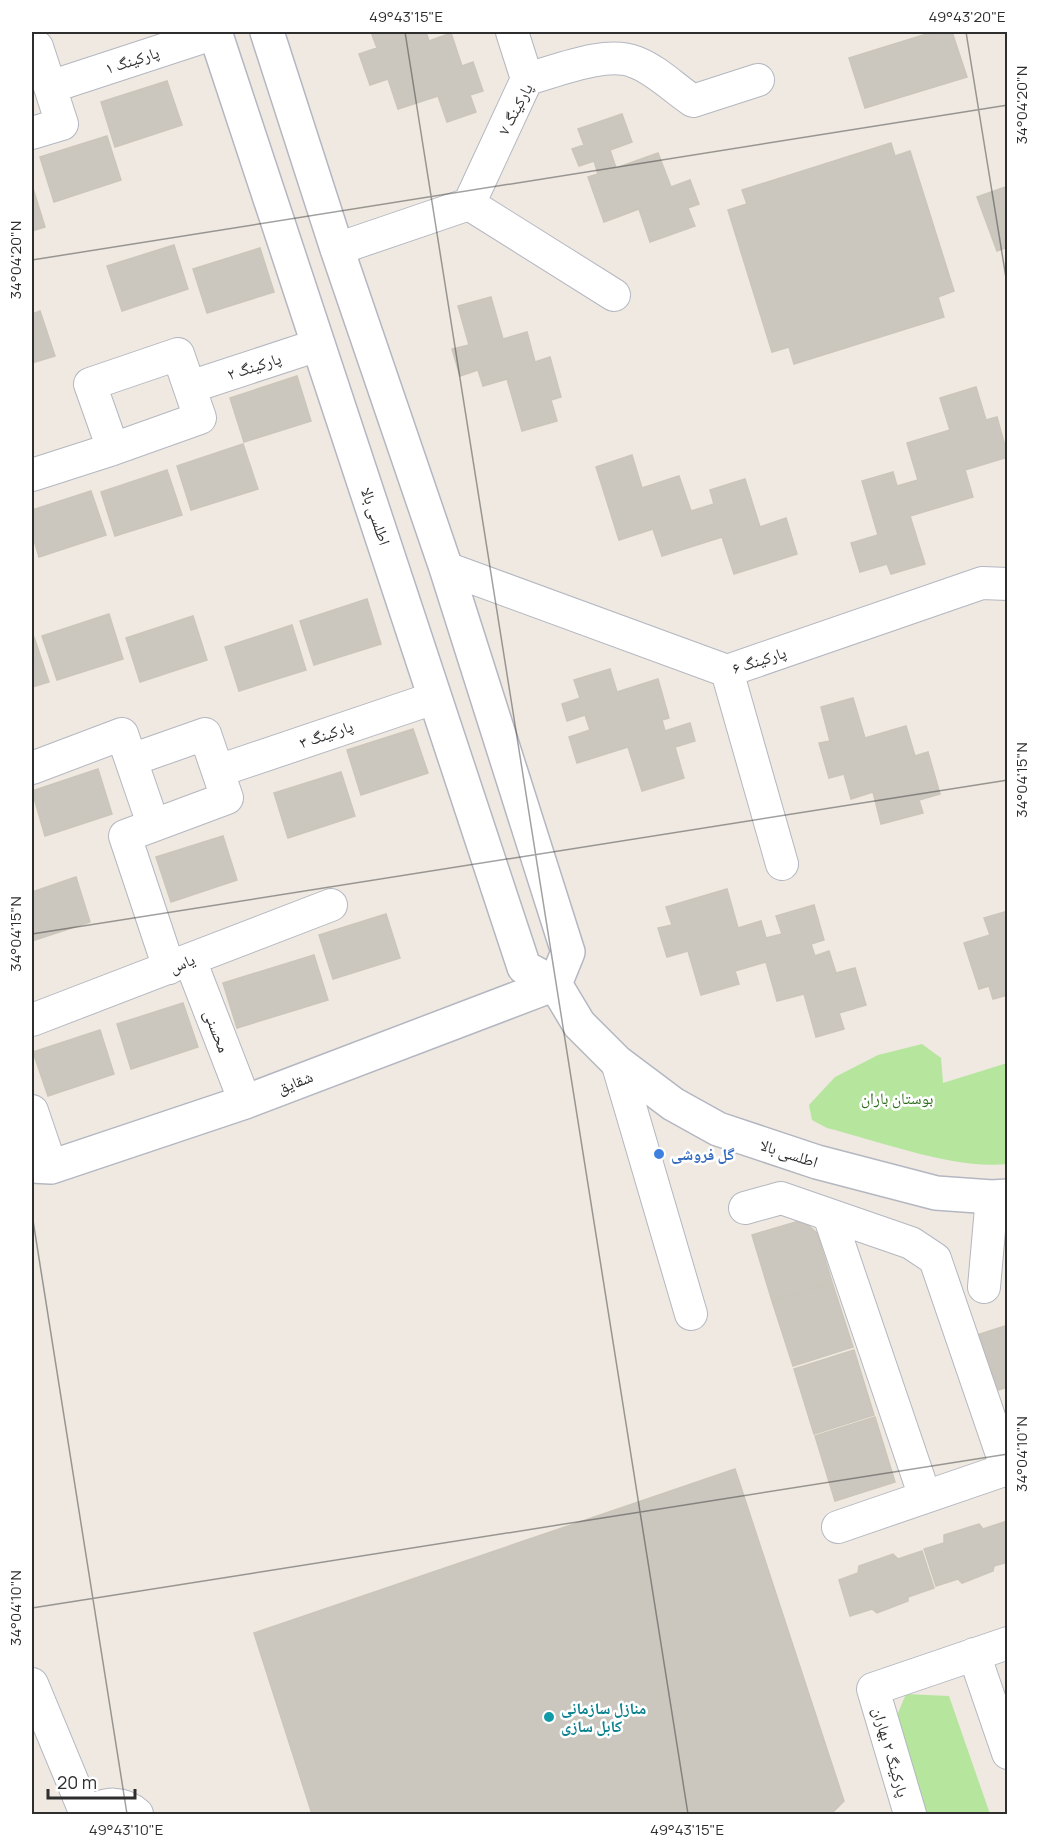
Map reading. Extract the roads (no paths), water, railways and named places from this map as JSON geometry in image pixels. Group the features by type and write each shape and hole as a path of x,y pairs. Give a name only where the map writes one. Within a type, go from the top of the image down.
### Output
{"street":[{"name":"پارکینگ ۱","path":"50,87 215,32"},
{"name":"اطلسی بالا","path":"215,32 399,583 434,698 524,967 555,984 579,1024 617,1062 673,1104 718,1129 817,1162 936,1193 1000,1196"},
{"path":"267,32 446,568 568,952 555,984"},
{"path":"512,32 527,80"},
{"path":"32,49 37,47 62,124 32,134"},
{"name":"پارکینگ ۷","path":"469,204 527,80 602,59 619,57 637,62 693,101 758,80"},
{"path":"338,249 469,204 614,295"},
{"name":"پارکینگ ۲","path":"190,387 318,345"},
{"path":"32,475 113,448 200,418 178,354 90,384 113,448"},
{"path":"399,583 446,568"},
{"name":"پارکینگ ۶","path":"446,568 727,671 982,583 1008,584"},
{"path":"727,671 782,864"},
{"name":"پارکینگ ۳","path":"218,771 434,698"},
{"path":"32,768 122,734 153,824 227,798 205,734 131,760"},
{"name":"محسنی","path":"153,824 125,836 179,964 245,1102"},
{"name":"یاس","path":"32,1020 331,905"},
{"name":"شقایق","path":"41,1166 245,1102 555,984"},
{"path":"617,1062 691,1314"},
{"path":"32,1111 41,1166"},
{"path":"949,1299 996,1283 1000,1196"},
{"path":"746,1208 781,1198 910,1243 935,1259 1003,1445 1007,1469 838,1527"},
{"path":"829,1215 925,1497"},
{"path":"1008,1643 974,1654 1008,1753"},
{"name":"پارکینگ ۲ بهاران","path":"910,1815 873,1689 974,1654"},
{"path":"32,1684 86,1815"},
{"path":"91,1815 103,1806 113,1804 124,1806 137,1815"}],"place":[{"name":"گل فروشی","path":"659,1154"},
{"name":"منازل سازمانی کابل سازی","path":"549,1717"}],"park label":[{"name":"بوستان باران","path":"897,1098"}]}
